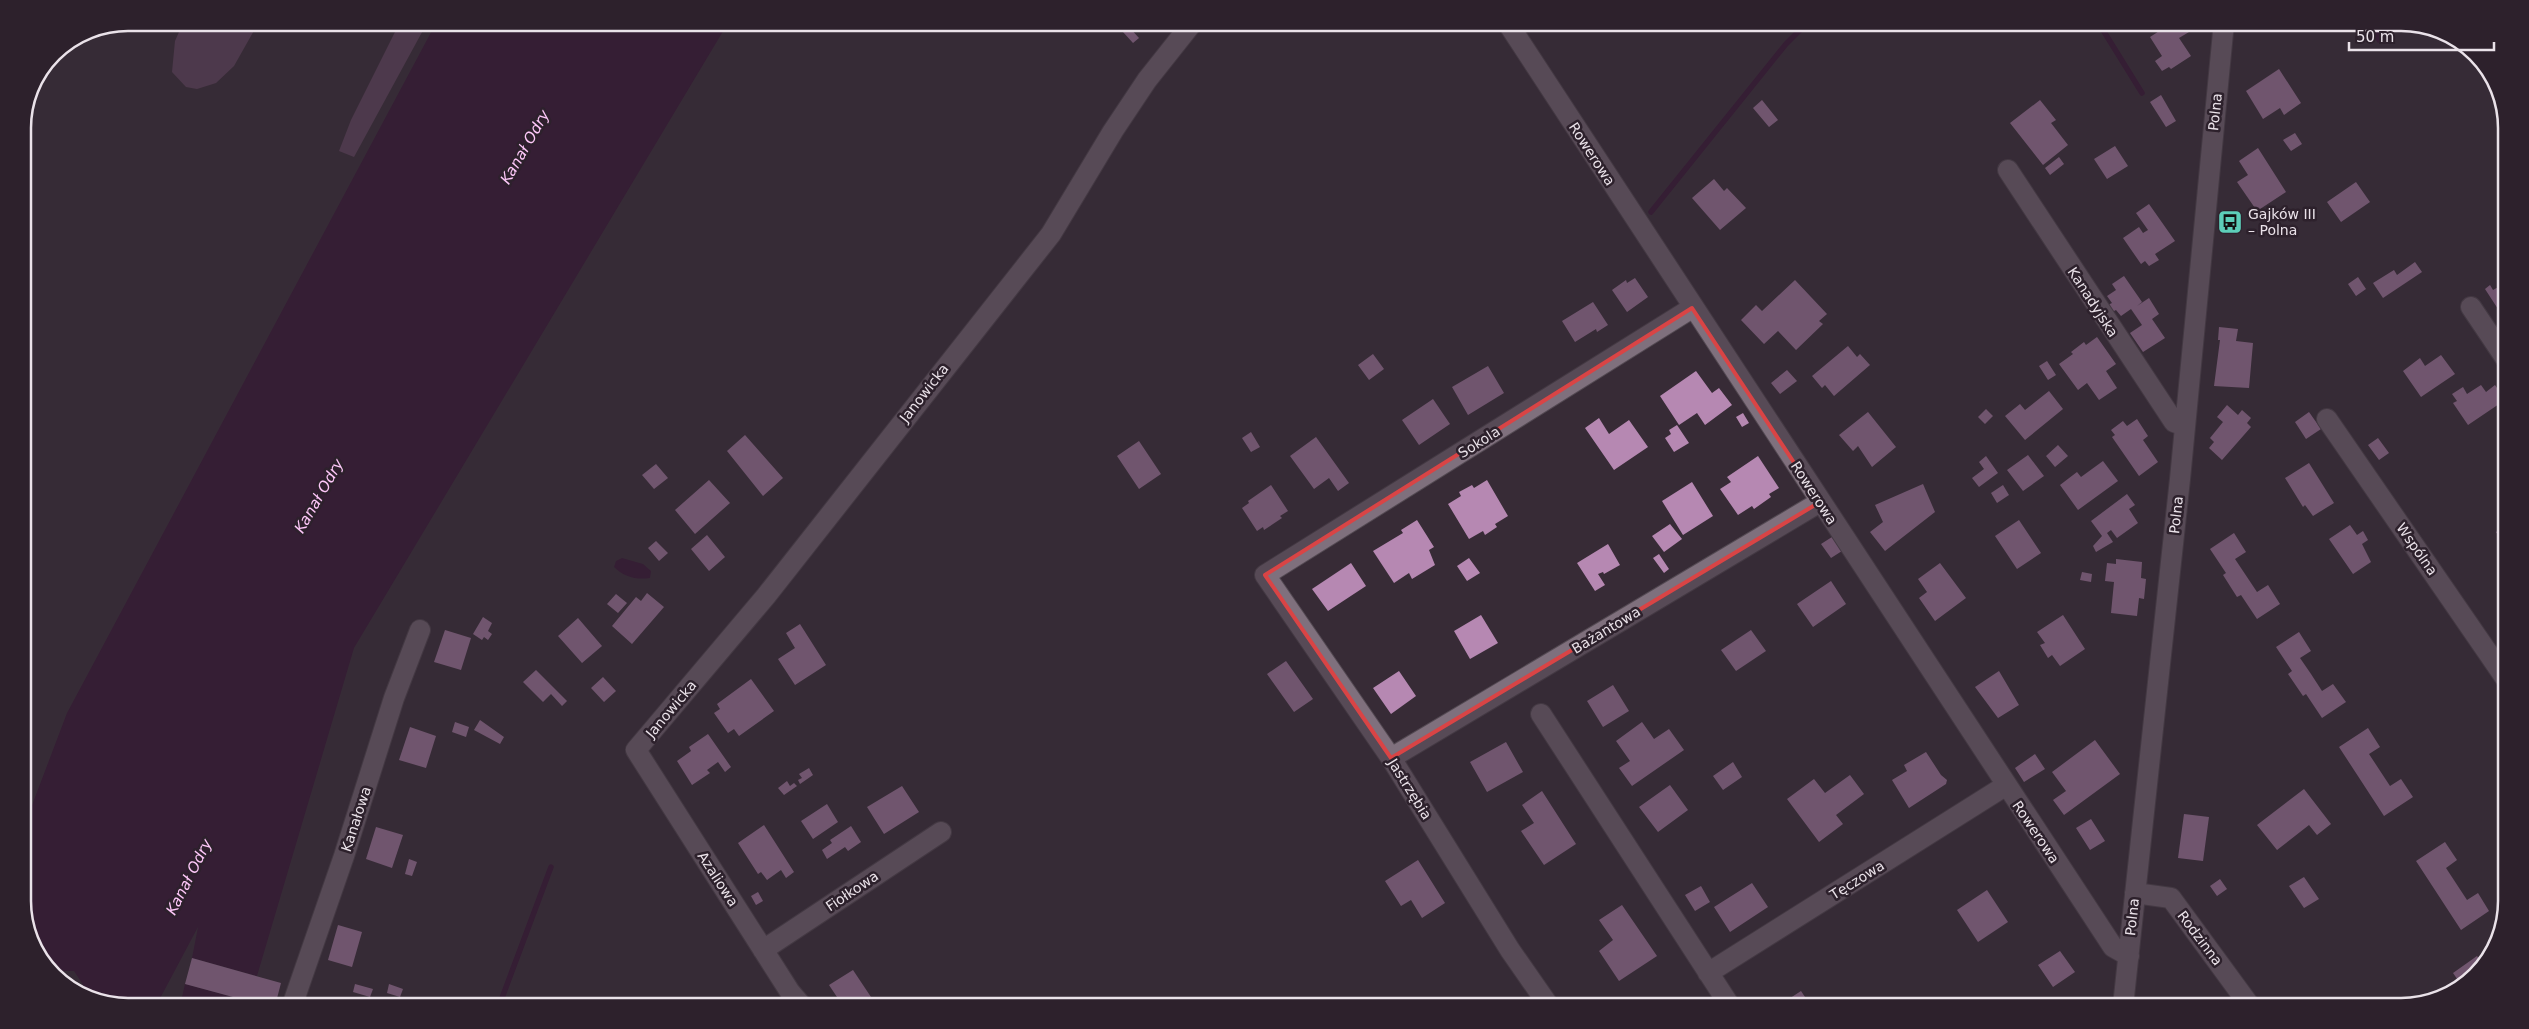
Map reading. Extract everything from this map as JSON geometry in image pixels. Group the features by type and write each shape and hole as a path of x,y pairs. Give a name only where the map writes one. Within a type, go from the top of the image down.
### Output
{"street":[{"name":"Janowicka","path":"636,750 766,596 1051,234 1113,131 1147,80 1186,31"},
{"name":"Rowerowa","path":"1513,31 2005,786 2113,947 2128,956"},
{"name":"Polna","path":"2124,998 2185,426 2223,31"},
{"name":"Kanadyjska","path":"2008,170 2174,422 2185,426"},
{"path":"2471,307 2498,347"},
{"name":"Sokola","path":"1265,576 1692,308"},
{"name":"Wspólna","path":"2327,419 2498,667"},
{"name":"Bażantowa","path":"1391,758 1820,502"},
{"name":"Jastrzębia","path":"1265,576 1391,758 1510,950 1543,998"},
{"name":"Kanałowa","path":"295,998 344,856 394,698 420,630"},
{"path":"1542,714 1725,998"},
{"name":"Azaliowa","path":"636,750 763,950 796,998"},
{"name":"Tęczowa","path":"1708,973 2005,786"},
{"name":"Fiołkowa","path":"763,950 941,832"},
{"name":"Rodzinna","path":"2135,893 2171,898 2244,998"}],"highlighted area":[{"path":"1692,308 1820,502 1391,758 1265,575"}],"shaded area":[{"path":"179,31 254,31 234,66 216,83 197,89 186,87 172,72 175,41"},
{"path":"396,31 423,31 354,157 339,151 351,120"}],"water":[{"name":"Kanał Odry","path":"432,31 723,31 354,648 257,976 192,958 198,927 160,998 115,997 97,993 85,987 74,971 62,971 51,960 36,932 31,907 31,808 67,713"},
{"path":"2371,31 2396,31 2378,43 2370,32"},
{"path":"622,558 643,564 651,571 650,578 640,579 622,573 614,567 616,561"},
{"path":"185,984 237,998 182,998"}],"building":[{"path":"1133,31 1139,38 1133,43 1123,32"},
{"path":"2159,31 2188,31 2179,38 2191,56 2171,69 2169,67 2162,71 2155,61 2162,56 2150,37"},
{"path":"2279,69 2301,103 2284,115 2280,108 2263,119 2246,91"},
{"path":"2161,95 2176,121 2166,127 2150,102"},
{"path":"1762,100 1778,120 1769,127 1753,108"},
{"path":"2040,100 2056,120 2051,123 2068,145 2043,165 2010,123"},
{"path":"2295,133 2302,144 2291,151 2283,140"},
{"path":"2115,146 2128,166 2107,179 2094,159"},
{"path":"2258,148 2286,192 2257,211 2237,182 2248,175 2239,161"},
{"path":"2059,157 2064,164 2050,175 2045,168"},
{"path":"1714,179 1724,191 1727,188 1746,208 1720,230 1692,198"},
{"path":"2356,182 2370,202 2341,222 2327,202"},
{"path":"2149,204 2175,241 2155,254 2159,260 2149,266 2145,261 2141,264 2123,238 2139,227 2143,233 2148,230 2136,213"},
{"path":"2415,262 2422,272 2383,298 2373,283 2394,270 2397,275"},
{"path":"2124,276 2142,302 2137,306 2149,298 2159,314 2152,319 2165,338 2143,352 2130,333 2142,325 2131,309 2121,316 2116,310 2112,312 2108,305 2112,303 2107,296 2116,290 2112,284"},
{"path":"2358,277 2366,289 2356,296 2348,284"},
{"path":"1635,278 1648,297 1627,312 1612,290 1626,280 1627,283"},
{"path":"1795,280 1827,314 1819,321 1823,324 1796,350 1778,331 1764,344 1741,320 1756,305 1762,311"},
{"path":"2490,285 2493,290 2498,287 2498,309 2485,289"},
{"path":"1593,302 1608,325 1597,332 1596,329 1575,342 1562,321"},
{"path":"2219,327 2238,329 2236,341 2253,343 2249,388 2214,386 2220,340 2218,340"},
{"path":"2097,337 2116,364 2106,371 2117,388 2099,400 2087,383 2078,390 2059,364 2073,354 2071,352 2084,342 2086,345"},
{"path":"1848,346 1857,357 1860,354 1870,365 1834,396 1825,385 1822,388 1812,376"},
{"path":"1373,354 1384,369 1369,380 1358,365"},
{"path":"2441,355 2455,374 2421,397 2403,371 2420,358 2425,366"},
{"path":"2047,361 2056,375 2048,380 2039,366"},
{"path":"1488,366 1504,393 1468,415 1452,387"},
{"path":"1787,370 1797,381 1780,394 1771,383"},
{"path":"1696,371 1712,393 1719,388 1732,405 1705,425 1697,413 1679,425 1660,396"},
{"path":"2481,385 2486,392 2495,385 2498,390 2498,405 2468,425 2453,403 2457,401 2452,394 2463,387 2467,394"},
{"path":"2049,391 2063,409 2025,440 2005,416 2020,404 2025,410"},
{"path":"1433,399 1450,424 1419,445 1402,420"},
{"path":"2227,405 2238,415 2242,410 2251,418 2247,423 2251,427 2222,460 2209,448 2214,442 2210,438 2223,422 2217,417"},
{"path":"1986,409 1993,416 1985,424 1978,417"},
{"path":"1868,412 1896,447 1872,467 1858,446 1853,451 1839,435"},
{"path":"2309,412 2321,429 2306,439 2295,422"},
{"path":"1743,413 1749,423 1742,427 1736,417"},
{"path":"1599,418 1609,434 1629,420 1648,447 1614,470 1585,428"},
{"path":"2137,419 2148,436 2143,440 2158,462 2139,476 2112,437 2115,435 2111,430 2123,421 2127,426"},
{"path":"1677,425 1689,443 1674,452 1665,438 1671,434 1669,430"},
{"path":"1251,432 1260,447 1251,452 1242,438"},
{"path":"745,435 783,478 763,496 727,451"},
{"path":"1316,437 1349,483 1338,491 1329,478 1314,489 1290,456"},
{"path":"2378,438 2389,453 2379,460 2368,445"},
{"path":"1139,441 1161,474 1139,489 1117,456"},
{"path":"2058,445 2068,456 2055,467 2046,456"},
{"path":"2028,455 2044,476 2023,491 2007,470"},
{"path":"1758,456 1779,488 1769,494 1771,497 1754,509 1752,506 1738,515 1720,489 1731,482 1727,477"},
{"path":"1986,456 1998,473 1979,487 1972,478 1984,469 1979,462"},
{"path":"2103,461 2118,481 2078,510 2060,485 2077,472 2081,477"},
{"path":"2309,463 2334,503 2313,516 2305,505 2303,507 2285,478"},
{"path":"656,464 668,478 654,489 642,475"},
{"path":"709,480 730,503 695,534 675,510"},
{"path":"1487,480 1508,516 1495,524 1497,527 1485,535 1483,531 1469,539 1448,504 1461,496 1459,492 1472,485 1474,488"},
{"path":"1692,482 1713,516 1683,535 1662,501"},
{"path":"1923,484 1935,512 1885,551 1870,532 1883,522 1875,505"},
{"path":"1271,485 1288,511 1280,516 1282,518 1264,530 1263,527 1257,531 1242,508 1249,503 1248,501"},
{"path":"2003,485 2009,495 1997,503 1991,493"},
{"path":"2127,494 2135,505 2129,509 2138,523 2117,538 2111,530 2107,533 2113,542 2096,552 2093,546 2102,536 2091,521"},
{"path":"1417,520 1434,547 1429,550 1435,565 1412,579 1409,573 1394,583 1373,551 1403,533 1401,530"},
{"path":"2019,520 2041,553 2017,569 1995,536"},
{"path":"1670,524 1682,539 1664,552 1652,536"},
{"path":"2350,525 2357,535 2363,531 2368,540 2362,544 2371,562 2353,574 2329,539"},
{"path":"2234,533 2246,552 2235,559 2257,592 2268,585 2280,604 2257,619 2241,595 2237,597 2223,575 2226,573 2210,549"},
{"path":"707,535 725,557 709,571 691,549"},
{"path":"1832,537 1842,551 1831,558 1821,544"},
{"path":"656,541 668,553 659,561 648,548"},
{"path":"1608,544 1620,565 1604,574 1603,572 1598,574 1605,585 1595,591 1577,563"},
{"path":"1659,554 1669,569 1664,573 1653,558"},
{"path":"1469,558 1480,573 1467,581 1457,566"},
{"path":"2116,559 2142,562 2141,578 2146,579 2144,599 2139,598 2137,616 2111,613 2114,582 2105,581 2107,563 2116,564"},
{"path":"1351,563 1366,586 1328,611 1312,589"},
{"path":"1940,563 1966,598 1935,621 1919,598 1927,592 1918,579"},
{"path":"2082,572 2092,574 2091,582 2080,580"},
{"path":"1831,581 1846,604 1813,627 1797,604"},
{"path":"647,593 664,607 632,644 612,626 636,597 641,601"},
{"path":"616,594 627,603 618,613 607,604"},
{"path":"1481,615 1498,643 1470,659 1454,631"},
{"path":"2063,615 2085,649 2060,666 2052,655 2048,658 2040,645 2045,643 2037,632"},
{"path":"483,617 492,623 488,631 492,634 488,640 484,637 482,640 473,634"},
{"path":"578,618 602,646 582,663 558,636"},
{"path":"800,624 826,665 795,685 778,659 795,648 786,633"},
{"path":"445,630 471,638 461,670 434,662"},
{"path":"1751,630 1766,651 1736,671 1721,650"},
{"path":"2299,632 2311,651 2300,658 2322,691 2333,684 2346,702 2322,718 2306,694 2303,696 2288,674 2292,671 2276,647"},
{"path":"1286,661 1313,699 1294,712 1267,674"},
{"path":"536,670 567,701 562,706 551,694 543,702 523,682"},
{"path":"1399,671 1416,696 1391,714 1373,688"},
{"path":"1999,671 2019,705 1998,718 1975,687"},
{"path":"603,677 616,691 604,702 591,688"},
{"path":"751,679 774,711 739,736 734,729 728,733 714,713 720,709 717,704"},
{"path":"1613,685 1629,711 1603,727 1587,701"},
{"path":"480,720 504,737 500,744 474,730"},
{"path":"455,722 469,727 466,737 452,732"},
{"path":"1642,722 1654,739 1669,729 1684,750 1632,786 1619,768 1630,761 1616,741"},
{"path":"410,727 436,736 426,768 399,760"},
{"path":"2368,728 2380,747 2369,754 2390,786 2401,779 2413,797 2384,816 2339,747"},
{"path":"708,734 731,767 725,772 718,762 707,770 710,773 692,785 677,761 691,751 689,747"},
{"path":"2095,740 2120,774 2064,815 2053,800 2066,791 2052,772"},
{"path":"1506,742 1523,772 1487,792 1470,762"},
{"path":"1926,752 1941,775 1947,780 1946,784 1909,808 1892,780 1907,771 1904,765"},
{"path":"2035,754 2045,769 2024,782 2015,768"},
{"path":"1733,762 1742,777 1723,790 1713,776"},
{"path":"809,768 813,775 800,784 798,780 802,778 799,774"},
{"path":"1850,775 1864,794 1836,815 1843,824 1819,842 1787,799 1814,779 1825,793"},
{"path":"787,781 790,786 794,783 797,786 784,795 778,788"},
{"path":"1670,785 1688,810 1658,832 1639,807"},
{"path":"902,786 919,812 884,834 867,807"},
{"path":"2304,789 2331,824 2317,835 2309,825 2277,850 2257,825"},
{"path":"1542,791 1576,844 1544,865 1521,831 1534,823 1522,805"},
{"path":"827,804 838,822 813,839 801,821"},
{"path":"2184,814 2209,817 2203,861 2178,858"},
{"path":"2091,819 2105,841 2090,850 2076,828"},
{"path":"764,825 794,872 786,878 781,870 767,880 761,872 758,874 738,843"},
{"path":"851,826 861,842 848,851 845,847 827,859 822,850 832,843 830,840"},
{"path":"376,827 403,835 392,868 366,859"},
{"path":"2445,842 2457,860 2446,868 2467,900 2478,893 2489,911 2461,930 2416,861"},
{"path":"409,859 417,862 412,876 405,874"},
{"path":"1418,860 1445,903 1422,918 1411,900 1401,906 1385,881"},
{"path":"2304,877 2319,899 2304,908 2289,886"},
{"path":"2220,879 2227,889 2217,896 2210,886"},
{"path":"1752,883 1768,907 1730,932 1714,907"},
{"path":"1701,886 1710,902 1695,911 1685,895"},
{"path":"1987,890 2008,922 1978,942 1957,910"},
{"path":"758,892 763,901 756,905 751,896"},
{"path":"1622,905 1657,956 1619,981 1599,951 1613,940 1599,920"},
{"path":"338,925 362,932 352,967 328,960"},
{"path":"2060,951 2075,972 2053,987 2038,965"},
{"path":"2477,956 2479,958 2457,979 2453,973"},
{"path":"192,958 281,983 277,998 237,998 185,984"},
{"path":"853,970 871,997 838,998 829,985"},
{"path":"355,984 373,989 370,997 353,992"},
{"path":"389,984 403,989 400,997 387,993"},
{"path":"1801,991 1806,998 1790,998"}],"waterway":[{"path":"1651,212 1786,44 1799,31"},
{"path":"2104,31 2142,93"},
{"path":"502,998 551,867"}],"place":[{"name":"Gajków III – Polna","path":"2230,222"}]}
